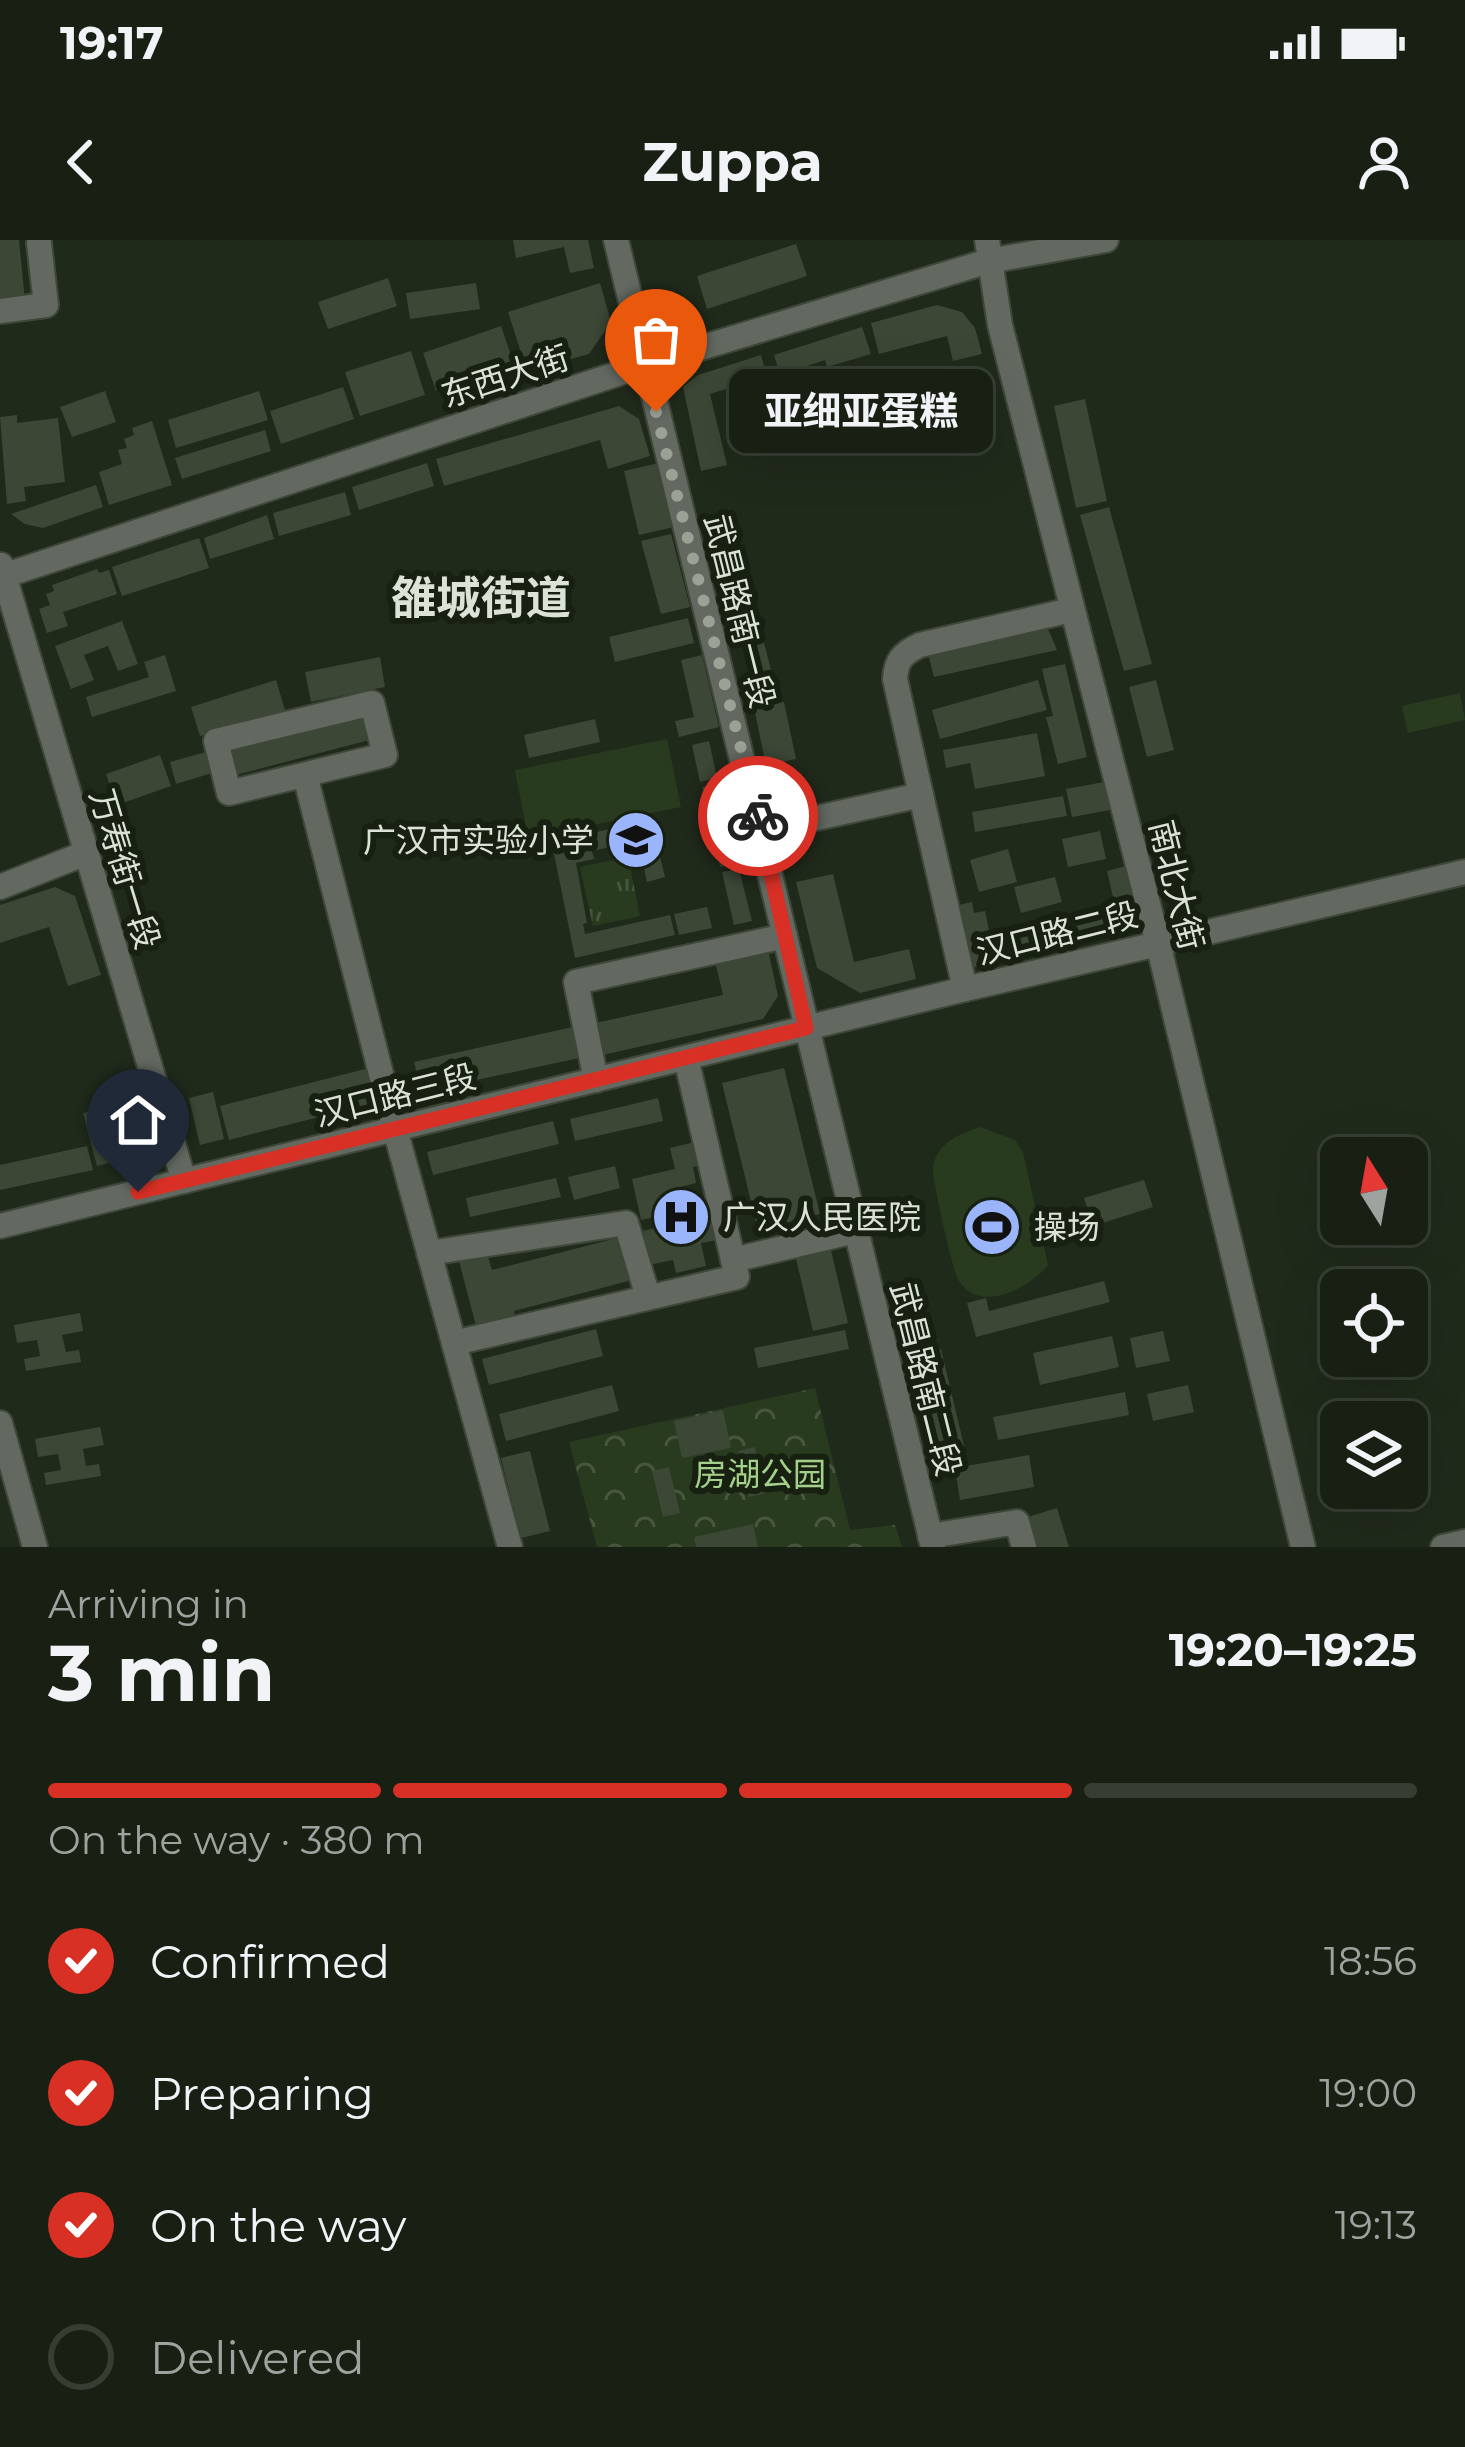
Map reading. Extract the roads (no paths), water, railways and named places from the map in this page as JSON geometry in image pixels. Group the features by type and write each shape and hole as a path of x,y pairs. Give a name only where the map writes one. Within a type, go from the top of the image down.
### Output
{"street":[{"name":"武昌路南一段","path":"616,240 762,830 806,1028"},
{"name":"东西大街","path":"1,569 1018,240"},
{"name":"东西大街","path":"988,249 1106,240"},
{"path":"0,311 46,305 39,243"},
{"name":"南北大街","path":"988,249 1000,325 1158,943 1303,1547"},
{"name":"万寿街一段","path":"1,569 184,1180"},
{"path":"965,989 895,679 896,665 904,652 920,645 1071,610"},
{"path":"372,703 385,755 305,775 229,794 216,741 372,703"},
{"path":"305,775 395,1129 510,1547"},
{"path":"762,830 921,795"},
{"path":"0,887 86,854"},
{"name":"汉口路二段","path":"806,1028 1465,872"},
{"path":"596,1080 576,982 785,936"},
{"name":"汉口路三段","path":"0,1226 806,1028"},
{"name":"武昌路南二段","path":"806,1028 932,1542"},
{"path":"454,1343 737,1277 686,1058"},
{"path":"429,1253 626,1223 648,1298"},
{"path":"733,1260 855,1231"},
{"path":"0,1423 35,1547"},
{"path":"932,1542 1017,1522 1024,1547"},
{"path":"1443,1547 1465,1542"}],"place":[{"name":"亚细亚蛋糕","path":"656,412"},
{"name":"广汉市实验小学","path":"636,840"},
{"name":"广汉人民医院","path":"681,1217"},
{"name":"操场","path":"992,1227"}],"district":[{"name":"雒城街道","path":"481,597"}],"park label":[{"name":"房湖公园","path":"760,1474"}]}
